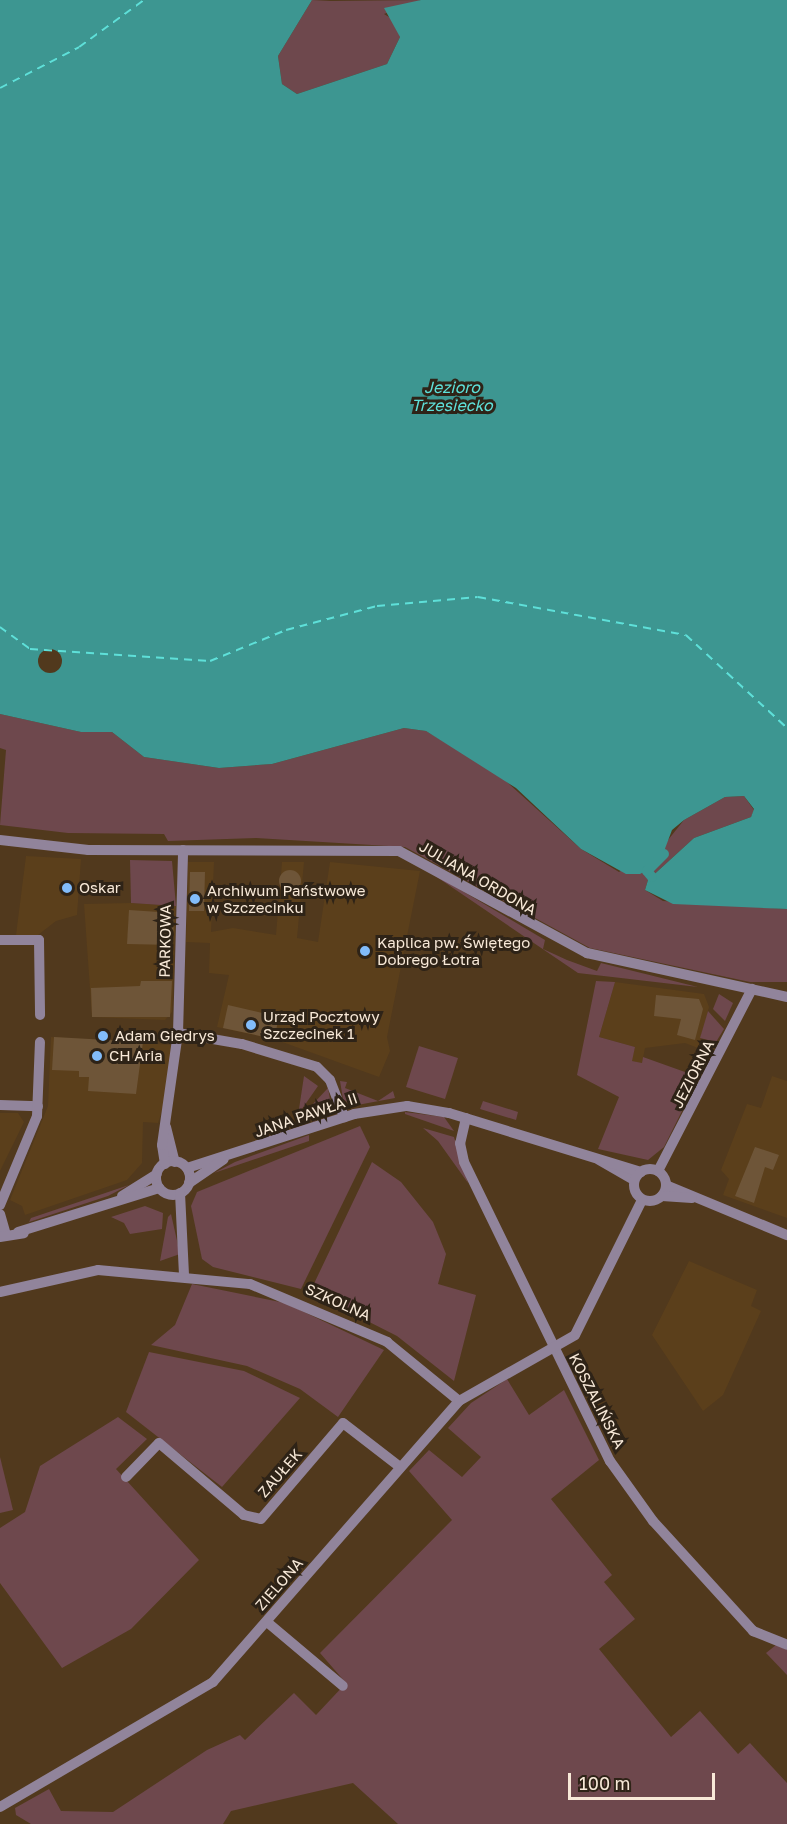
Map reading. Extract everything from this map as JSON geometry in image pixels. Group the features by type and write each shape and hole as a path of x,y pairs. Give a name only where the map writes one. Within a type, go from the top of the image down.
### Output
{"street":[{"name":"JULIANA ORDONA","path":"0,840 43,847 399,851 587,953 787,997"},
{"name":"PARKOWA","path":"170,1163 166,1126 178,1033 183,850"},
{"path":"0,940 39,940 39,1015"},
{"name":"JEZIORNA","path":"658,1172 752,989"},
{"path":"178,1033 242,1044 317,1067 331,1083 344,1117"},
{"path":"0,1205 38,1106 40,1041"},
{"path":"0,1105 38,1106"},
{"name":"JANA PAWŁA II","path":"187,1168 224,1159 344,1117 393,1107 434,1109 466,1118 638,1176 658,1172"},
{"name":"KOSZALIŃSKA","path":"466,1118 460,1152 605,1452 641,1506 753,1631 787,1645"},
{"name":"JANA PAWŁA II","path":"189,1183 224,1159"},
{"path":"122,1197 170,1163 187,1168 189,1183 175,1194"},
{"path":"658,1172 664,1190"},
{"path":"157,1174 159,1188"},
{"path":"553,1347 581,1328 642,1200 638,1176"},
{"path":"0,1214 3,1236 40,1226 122,1197 159,1188 175,1194"},
{"path":"642,1200 664,1190 692,1198 787,1235"},
{"path":"175,1194 181,1227 184,1275"},
{"name":"SZKOLNA","path":"0,1292 91,1271 184,1275 265,1289 354,1325 409,1358 459,1401"},
{"name":"ZIELONA","path":"0,1807 203,1691 267,1622 459,1401 553,1347"},
{"name":"ZAUŁEK","path":"126,1477 159,1443 244,1515 261,1519 343,1423 400,1467"},
{"path":"267,1622 343,1686"}],"shaded area":[{"path":"312,0 421,0 384,14 394,20 400,37 387,64 297,94 282,84 278,56"},
{"path":"0,714 81,732 112,732 144,757 219,768 272,764 404,728 426,731 497,773 581,849 619,872 668,840 684,820 725,797 744,796 754,810 751,817 694,838 648,880 645,890 663,901 787,909 787,982 750,982 590,948 405,847 256,838 168,841 164,834 68,833 0,825 6,750 0,748"},
{"path":"26,856 81,859 77,915 56,921 38,935 16,935"},
{"path":"130,860 172,861 176,906 131,903"},
{"path":"188,862 214,862 211,932 233,928 276,935 282,862 304,862 297,938 318,942 330,862 420,871 387,1037 390,1051 379,1077 274,1039 217,1027 229,975 209,973 210,943 186,942"},
{"path":"425,869 545,940 543,949 567,960 597,971 601,963 698,987 578,973"},
{"path":"131,903 176,906 172,1012 165,1020 92,1017 84,904"},
{"path":"596,981 615,982 599,1037 635,1047 632,1061 642,1063 643,1057 699,1077 664,1147 648,1160 598,1149 619,1097 577,1075"},
{"path":"615,982 704,994 709,1007 698,1048 685,1043 645,1048 642,1063 631,1061 635,1047 599,1037"},
{"path":"719,994 733,1003 725,1021 713,1009"},
{"path":"708,1011 724,1029 716,1042 700,1038"},
{"path":"51,1037 172,1045 165,1101 158,1123 143,1122 142,1163 127,1180 25,1215 22,1206 10,1200 48,1106"},
{"path":"419,1046 458,1058 445,1099 406,1087"},
{"path":"304,1076 318,1086 295,1119 293,1114 299,1109"},
{"path":"772,1076 787,1081 787,1218 723,1195 729,1179 721,1170 747,1104 761,1108"},
{"path":"340,1081 347,1082 345,1088 378,1101 393,1091 395,1098 352,1106 343,1099"},
{"path":"328,1088 332,1110 313,1122 312,1105"},
{"path":"483,1101 518,1112 516,1120 480,1109"},
{"path":"405,1112 444,1117 454,1131 405,1114"},
{"path":"0,1113 18,1113 24,1122 0,1171"},
{"path":"360,1126 370,1147 301,1289 213,1267 202,1259 191,1206 197,1192"},
{"path":"423,1128 454,1137 468,1183 438,1141"},
{"path":"309,1135 309,1141 214,1173 235,1162"},
{"path":"372,1162 401,1182 433,1222 446,1254 438,1284 476,1295 454,1381 397,1336 310,1292"},
{"path":"129,1185 108,1196 29,1222 31,1218"},
{"path":"145,1206 163,1213 162,1229 130,1234 124,1223 111,1217"},
{"path":"171,1214 180,1254 160,1261 168,1217"},
{"path":"689,1261 757,1290 751,1306 761,1311 723,1395 703,1411 652,1335"},
{"path":"192,1284 285,1303 384,1350 338,1417 300,1389 247,1366 151,1345 175,1325"},
{"path":"149,1352 244,1371 300,1398 222,1487 126,1412"},
{"path":"507,1379 529,1415 564,1390 599,1460 551,1499 612,1575 604,1582 635,1619 599,1649 671,1737 700,1711 738,1754 750,1743 787,1783 787,1824 398,1824 353,1783 231,1811 223,1824 31,1824 16,1815 15,1808 49,1789 61,1811 113,1812 207,1750 240,1735 245,1740 294,1693 316,1715 346,1683 320,1653 452,1520 409,1471 429,1450 462,1477 481,1457 448,1428 471,1403"},
{"path":"118,1417 147,1439 116,1469 199,1560 131,1629 62,1668 0,1583 0,1528 25,1512 40,1466"},
{"path":"0,1457 13,1510 0,1513"},
{"path":"776,1645 787,1650 787,1675 766,1653"}],"water":[{"name":"Jezioro Trzesiecko","path":"0,0 312,0 278,56 282,84 297,94 387,64 400,37 384,8 421,0 787,0 787,909 673,904 645,890 648,880 694,838 751,817 754,809 744,796 725,797 684,820 672,830 660,862 640,874 626,874 581,849 516,788 426,731 404,728 272,764 219,768 144,757 112,732 81,732 0,714"}],"pier":[{"path":"50,649 58,653 62,661 58,669 50,673 42,669 38,661 42,653"}],"building":[{"path":"286,870 294,870 301,877 301,885 294,892 286,892 279,885 279,877"},
{"name":"Archiwum Państwowe w Szczecinku","path":"190,872 205,872 204,911 189,911"},
{"path":"129,910 174,913 173,945 127,944"},
{"path":"141,981 172,981 170,1017 92,1017 91,988 140,986"},
{"path":"656,995 699,999 703,1009 695,1040 677,1035 681,1019 654,1016"},
{"name":"Urząd Pocztowy Szczecinek 1","path":"228,1005 279,1017 274,1039 223,1028"},
{"name":"CH Aria","path":"54,1037 143,1042 136,1094 88,1091 89,1077 79,1077 79,1071 52,1070"},
{"path":"755,1147 779,1155 773,1170 765,1167 754,1203 735,1196"}],"waterway":[{"path":"652,877 647,871 664,854"}],"ferry route":[{"path":"0,88 79,47 144,0"},
{"path":"0,627 30,649 210,661 286,630 377,606 478,597 686,635 787,728"}],"place":[{"name":"Oskar","path":"67,888"},
{"name":"Archiwum Państwowe w Szczecinku","path":"195,899"},
{"name":"Kaplica pw. Świętego Dobrego Łotra","path":"365,951"},
{"name":"Urząd Pocztowy Szczecinek 1","path":"251,1025"},
{"name":"Adam Giedrys","path":"103,1036"},
{"name":"CH Aria","path":"97,1056"}]}
